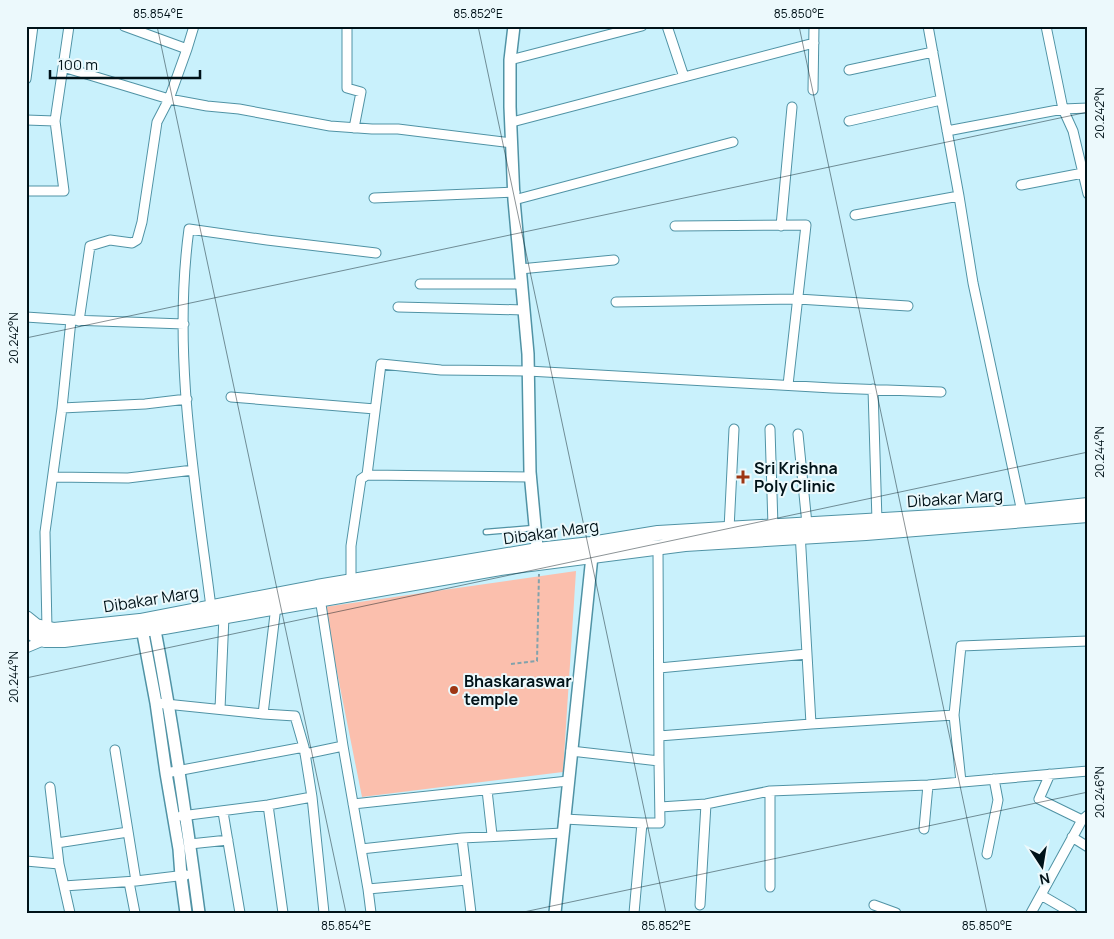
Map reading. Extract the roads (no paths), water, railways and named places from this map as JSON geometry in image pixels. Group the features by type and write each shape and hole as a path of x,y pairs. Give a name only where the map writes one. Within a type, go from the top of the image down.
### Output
{"main road":[{"name":"Dibakar Marg","path":"147,624 211,607 351,581 538,556 592,556 878,521 1022,512 1088,505"},
{"name":"Dibakar Marg","path":"46,634 54,630 147,624 224,616 538,556 590,544 658,534 773,526 802,529 981,525 1088,515"},
{"path":"26,618 46,634 39,638 26,629"}],"street":[{"path":"26,79 33,26"},
{"path":"26,191 64,191 55,121 69,26"},
{"path":"124,26 187,49"},
{"path":"26,648 46,634 45,532 75,320 90,246 110,240 132,243 136,240 142,222 158,122 169,99 194,26"},
{"path":"347,26 347,88 361,92 354,128"},
{"path":"514,26 510,60 512,143 528,371 531,476 538,556"},
{"path":"667,26 684,77"},
{"path":"813,90 814,26"},
{"path":"928,26 973,282 1022,512"},
{"path":"1046,26 1063,109 1073,131 1088,194"},
{"path":"510,60 636,27"},
{"path":"512,122 814,43"},
{"path":"849,70 933,52"},
{"path":"63,67 169,99 207,106 239,109 330,126 398,129 512,143"},
{"path":"848,121 941,100"},
{"path":"780,226 792,107"},
{"path":"946,131 1063,109 1088,108"},
{"path":"26,120 55,121"},
{"path":"374,198 515,196 733,142"},
{"path":"1021,185 1083,174"},
{"path":"855,216 959,196"},
{"path":"675,226 806,225 788,385"},
{"path":"211,607 193,470 184,380 184,265 189,229 376,253"},
{"path":"520,268 614,260"},
{"path":"420,284 521,284"},
{"path":"616,302 798,299 908,306"},
{"path":"398,307 524,310"},
{"path":"26,317 184,324"},
{"path":"367,475 381,364 441,370 528,371 941,392"},
{"path":"873,389 878,521"},
{"path":"231,397 375,409"},
{"path":"62,408 146,404 187,399"},
{"path":"729,529 734,429"},
{"path":"770,429 773,526"},
{"path":"798,434 811,724"},
{"path":"53,476 128,478 193,470"},
{"path":"351,581 351,546 361,479 367,475 531,476"},
{"path":"564,819 642,823 660,822 658,548"},
{"path":"555,913 592,556"},
{"path":"320,598 371,913"},
{"path":"263,714 276,606"},
{"path":"220,709 224,616"},
{"path":"147,624 166,773 190,844 199,913"},
{"path":"147,624 169,703 174,740 178,771 180,876 186,913"},
{"path":"961,782 954,715 962,646 1088,641"},
{"path":"659,668 807,654"},
{"path":"156,703 294,716 304,750 312,797 324,913"},
{"path":"659,736 954,715"},
{"path":"162,742 174,740"},
{"path":"166,773 304,750 343,746"},
{"path":"115,750 128,832 134,913"},
{"path":"571,751 659,761"},
{"path":"660,808 706,804 770,791 928,785 1088,771"},
{"path":"1031,913 1085,818 1039,798 1050,774"},
{"path":"987,854 998,800 994,779"},
{"path":"353,804 568,781"},
{"path":"924,829 928,785"},
{"path":"50,786 59,864 70,913"},
{"path":"487,790 492,835"},
{"path":"770,791 770,887"},
{"path":"180,817 312,797"},
{"path":"700,905 706,804"},
{"path":"268,805 284,913"},
{"path":"223,812 240,913"},
{"path":"634,913 642,823"},
{"path":"57,843 128,832"},
{"path":"361,849 492,835 563,833"},
{"path":"462,838 471,913"},
{"path":"1072,838 1088,847"},
{"path":"190,844 228,840"},
{"path":"26,862 59,864"},
{"path":"64,886 132,882 194,874"},
{"path":"368,889 467,880"},
{"path":"1041,895 1072,913"},
{"path":"874,905 896,913"}],"lane":[{"path":"486,532 536,528"}],"place":[{"name":"Sri Krishna Poly Clinic","path":"743,477"},
{"name":"Bhaskaraswar temple","path":"454,690"}]}
